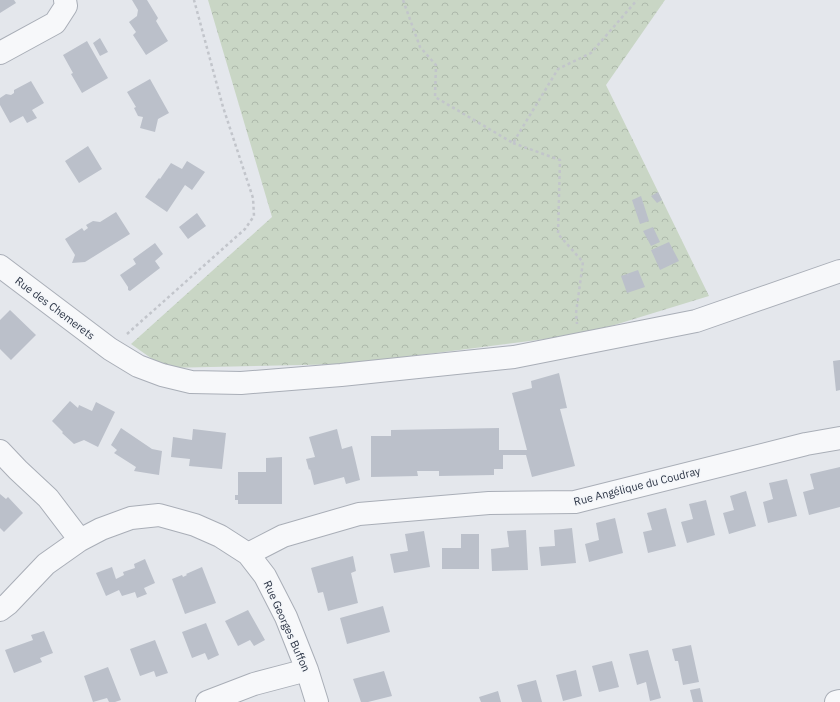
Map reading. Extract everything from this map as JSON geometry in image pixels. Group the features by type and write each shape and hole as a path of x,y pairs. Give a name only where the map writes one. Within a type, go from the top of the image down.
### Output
{"street":[{"path":"0,53 55,23 66,6 65,0"},
{"name":"Rue des Chemerets","path":"0,266 110,349 138,366 162,375 191,382 241,383 341,375 514,357 696,321 840,271"},
{"name":"Rue Angélique du Coudray","path":"248,554 283,536 359,514 489,504 575,502 806,444 840,438"},
{"path":"0,451 48,498 80,540"},
{"name":"Rue Georges Buffon","path":"0,610 8,604 46,564 80,540 101,529 131,518 159,515 195,525 220,536 248,554 265,576 286,617 307,670 317,702"},
{"path":"207,702 254,684 307,670"}],"path":[{"path":"110,349 245,229 254,216 253,198 223,107 194,0"},
{"path":"403,0 420,47 436,65 435,97 513,143 560,160 558,234 583,262 576,313 580,344"},
{"path":"513,143 558,69 591,53 637,0"}],"green space":[{"path":"208,0 665,0 606,85 709,296 585,334 350,364 165,368 131,344 272,217"}],"building":[{"path":"0,0 14,0 16,3 0,13"},
{"path":"132,0 147,0 158,18 156,21 168,41 146,55 133,35 136,32 129,22 137,16 138,10"},
{"path":"100,38 108,52 100,56 93,43"},
{"path":"87,41 108,78 82,93 71,74 73,73 63,55"},
{"path":"150,79 169,113 158,119 155,132 140,128 143,117 138,116 134,108 136,107 127,92"},
{"path":"31,81 44,103 32,110 37,118 27,123 23,116 10,123 0,105 0,98 6,94 11,95 14,93 14,90"},
{"path":"88,146 102,169 79,183 65,161"},
{"path":"187,161 205,172 192,190 185,185 167,212 145,197 171,163 182,169"},
{"path":"658,192 662,200 657,203 651,196"},
{"path":"641,196 649,221 640,224 632,200"},
{"path":"116,212 130,234 85,262 72,263 75,255 65,239 82,228 84,231 88,228 86,225 93,221 100,222"},
{"path":"197,213 206,226 188,239 179,227"},
{"path":"653,227 660,242 651,246 643,231"},
{"path":"669,242 679,261 660,270 651,250"},
{"path":"155,243 163,254 155,261 160,268 130,291 128,290 128,287 120,275 136,264 133,259"},
{"path":"638,270 645,287 627,293 621,276"},
{"path":"10,310 36,335 11,360 0,349 0,320"},
{"path":"840,360 840,390 836,391 833,361"},
{"path":"559,373 567,408 560,409 575,466 532,477 526,455 503,455 503,469 494,469 494,475 439,476 439,471 417,471 418,476 371,477 371,436 391,436 391,430 499,428 499,450 527,450 512,393 532,388 531,381"},
{"path":"70,401 78,408 79,405 92,411 96,402 115,412 98,447 84,440 74,444 52,421"},
{"path":"121,428 152,449 162,451 159,475 134,471 136,467 114,453 117,450 111,445"},
{"path":"193,429 226,433 222,469 189,466 190,459 171,457 173,437 192,440"},
{"path":"337,429 342,449 352,446 360,480 346,484 344,477 314,485 306,459 315,457 309,437"},
{"path":"282,457 282,504 238,504 238,500 235,500 235,495 238,495 238,472 266,472 266,458"},
{"path":"840,467 840,507 809,515 803,492 814,489 810,474"},
{"path":"787,479 797,516 768,523 763,502 773,499 769,483"},
{"path":"746,491 756,526 729,534 723,513 734,510 730,496"},
{"path":"0,494 6,499 8,497 23,513 4,532 0,528"},
{"path":"706,500 715,535 687,543 681,522 693,519 689,504"},
{"path":"666,508 676,546 648,553 643,532 652,530 647,513"},
{"path":"615,518 623,553 589,562 585,544 599,540 596,523"},
{"path":"572,528 576,563 541,566 539,547 555,546 554,530"},
{"path":"526,530 528,570 492,571 491,549 509,547 507,531"},
{"path":"424,531 430,567 394,573 390,554 408,551 405,534"},
{"path":"461,534 479,534 479,569 442,569 442,548 461,548"},
{"path":"353,556 356,571 351,573 358,603 328,611 323,592 318,593 311,568"},
{"path":"145,559 155,583 144,588 147,594 137,598 135,592 122,596 119,590 106,596 96,573 112,567 116,579 124,575 123,572 135,568 134,564"},
{"path":"202,567 216,603 185,614 172,579 182,575 183,577 187,575 186,574"},
{"path":"383,606 390,632 347,644 340,618"},
{"path":"248,610 265,640 254,646 250,640 238,646 225,621"},
{"path":"206,623 219,655 208,660 205,653 192,658 182,632"},
{"path":"44,631 53,653 40,658 42,662 14,673 5,650 33,640 31,635"},
{"path":"155,640 168,673 156,677 154,671 140,676 130,649"},
{"path":"691,645 699,682 683,685 678,661 675,661 672,649"},
{"path":"648,650 661,698 650,701 646,682 637,685 629,654"},
{"path":"612,661 619,687 599,692 592,666"},
{"path":"108,667 121,700 109,702 107,698 93,702 84,676"},
{"path":"576,670 582,696 563,701 556,675"},
{"path":"384,671 392,696 368,702 361,702 353,679"},
{"path":"536,680 542,702 522,702 517,685"},
{"path":"700,688 703,702 693,702 690,690"},
{"path":"498,691 501,702 481,702 479,697"}]}
